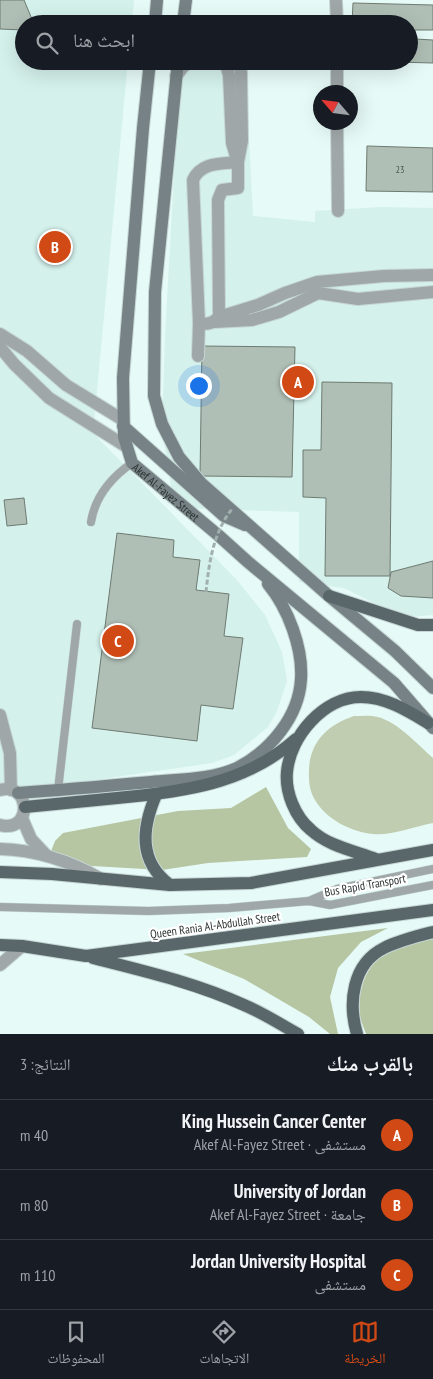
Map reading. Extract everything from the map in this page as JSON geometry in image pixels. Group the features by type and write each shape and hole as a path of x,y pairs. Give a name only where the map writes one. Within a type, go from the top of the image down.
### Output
{"main road":[{"path":"156,15 157,0"},
{"path":"184,15 186,0"},
{"name":"Akef Al-Fayez Street","path":"149,70 124,369 124,437 132,463 394,683 431,726"},
{"path":"177,70 155,292 154,396 162,424 179,457 201,483 395,652 433,688"},
{"path":"123,423 224,516 252,528"},
{"path":"10,791 58,790 201,777 236,768 254,757 271,743 285,724 296,703 302,664 296,638 287,616 270,587 248,562"},
{"path":"329,596 418,625 433,625"},
{"path":"376,859 319,837 297,815 288,791 287,773 290,756 312,719 324,710 342,701 360,697 379,699 396,705 431,726"},
{"path":"23,813 202,787 243,774 271,758 302,733"},
{"path":"156,795 146,823 144,834 146,848 159,877 170,885"},
{"path":"0,872 52,874 170,885 251,883 433,850"},
{"name":"Queen Rania Al-Abdullah Street","path":"0,945 22,946 86,956 433,910"},
{"path":"357,1034 351,1005 354,987 371,957 383,948 433,932"},
{"path":"86,956 164,976 203,989 244,1005 298,1034"}],"street":[{"path":"336,0 336,15"},
{"path":"176,76 181,70"},
{"path":"228,70 232,143 238,162"},
{"path":"217,319 218,200 222,190 238,188 238,162 242,142 240,70"},
{"path":"337,70 337,85"},
{"path":"337,130 338,210"},
{"path":"198,356 199,324 193,180 196,172 201,168 238,162"},
{"path":"199,324 206,325 217,319 317,282 384,276 433,275"},
{"path":"217,319 252,320 279,312 318,294 358,299 433,292"},
{"path":"0,334 27,351 66,384 123,423"},
{"path":"0,346 14,364 49,398 127,447"},
{"path":"0,715 10,752 10,791 23,800 23,813 31,839 47,856"},
{"path":"0,825 10,826 16,823 23,813"},
{"path":"0,849 47,856 72,864 101,879"},
{"path":"0,965 22,946"}],"lane":[{"path":"91,522 93,509 104,490 132,463"},
{"path":"58,790 77,624"},
{"name":"Bus Rapid Transport","path":"309,901 337,889 433,869"},
{"name":"Bus Rapid Transport","path":"309,901 330,904 433,885"},
{"path":"0,907 148,911 229,908 309,901"}],"path":[{"path":"206,592 210,557 222,525 232,509"}],"shaded area":[{"path":"0,0 134,0 133,15 15,15 15,70 127,70 93,433 236,579 265,615 282,652 287,681 277,711 268,727 234,755 212,763 33,789 0,792"},
{"path":"183,70 247,70 253,216 315,222 315,211 381,207 433,208 433,615 410,617 388,610 344,588 299,582 299,512 182,508 173,499 162,427 165,336 179,85"},
{"path":"354,716 372,716 386,720 407,734 433,758 433,823 395,832 365,833 356,831 332,819 320,807 312,795 309,781 309,767 314,747 334,725"}],"green space":[{"path":"266,787 288,828 311,849 307,857 208,863 162,870 57,864 50,854 55,841 63,833 178,811 231,808"},
{"path":"388,928 361,942 338,968 330,997 338,1034 330,1034 309,1017 244,979 183,954"},
{"path":"433,939 433,1034 366,1034 360,1016 360,997 365,979 374,963 380,956 393,948"}],"building":[{"path":"0,0 24,0 30,15 15,15 15,30 0,29"},
{"path":"353,3 433,5 433,30 418,30 418,15 352,15"},
{"path":"418,39 433,40 433,63 418,63"},
{"path":"367,146 433,148 433,192 366,191"},
{"path":"202,346 295,347 292,477 200,476"},
{"path":"322,382 392,383 390,576 325,576 326,498 303,497 303,450 321,450"},
{"path":"24,498 27,524 7,526 4,500"},
{"path":"117,533 174,540 173,557 200,560 196,590 229,594 224,636 243,638 233,709 201,705 197,741 92,728"},
{"path":"433,561 433,598 401,596 388,588 391,572"}],"place":[{"name":"University of Jordan","path":"55,247"},
{"name":"King Hussein Cancer Center","path":"298,382"},
{"name":"Jordan University Hospital","path":"118,641"}]}
